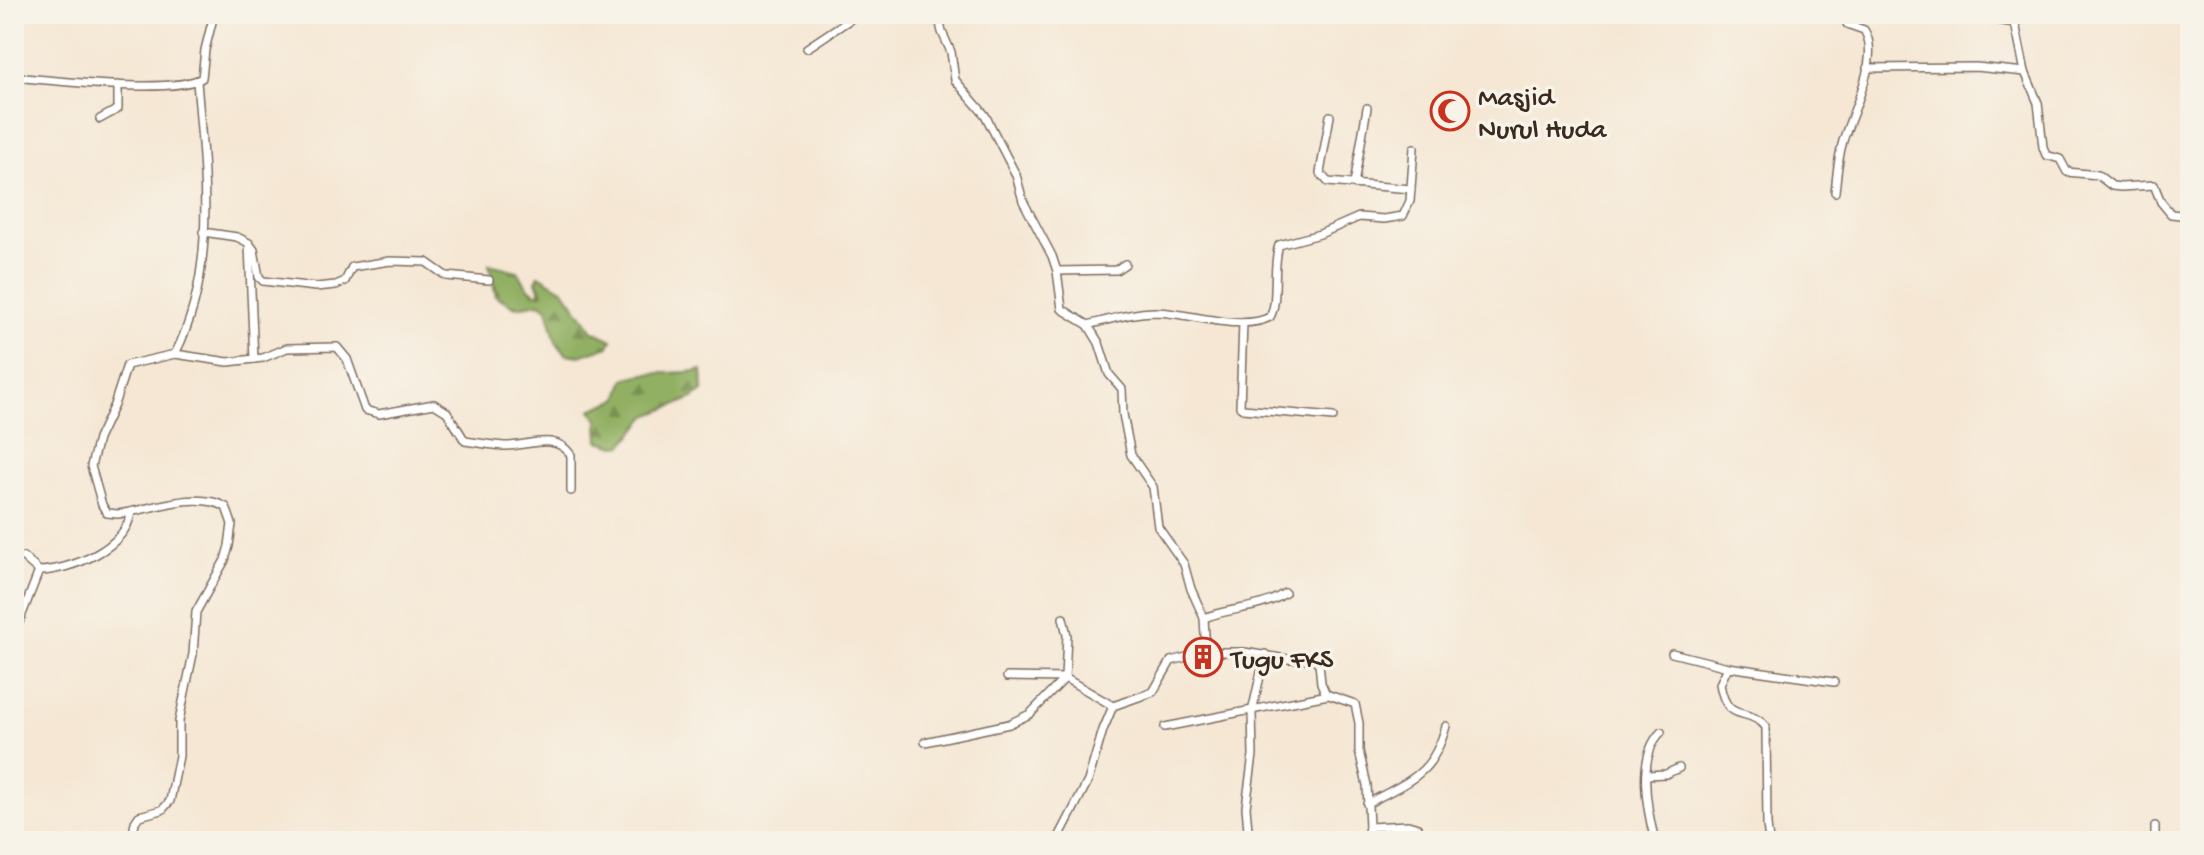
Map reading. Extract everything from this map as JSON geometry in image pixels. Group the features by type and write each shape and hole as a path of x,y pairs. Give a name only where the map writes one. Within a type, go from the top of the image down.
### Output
{"street":[{"path":"14,77 118,85 197,81 204,71 205,50 214,14"},
{"path":"807,48 858,14"},
{"path":"938,14 954,62 955,80 985,115 1016,175 1023,201 1057,271 1062,309 1088,325 1099,343 1109,374 1122,389 1131,455 1153,487 1155,522 1182,559 1204,618 1206,652"},
{"path":"1835,192 1843,140 1862,91 1867,68 1868,35 1864,30 1847,24 1846,14"},
{"path":"1982,14 1990,19 2015,23 2025,72 2038,103 2046,155 2060,159 2067,172 2098,175 2112,186 2154,185 2161,202 2171,214 2190,216"},
{"path":"1867,68 1976,67 2025,72"},
{"path":"175,354 193,314 201,269 206,189 197,81"},
{"path":"100,119 118,109 118,85"},
{"path":"1354,184 1367,108"},
{"path":"1330,116 1320,173 1328,182 1411,189"},
{"path":"1088,325 1155,312 1243,323 1265,320 1274,312 1279,245 1320,234 1359,217 1399,218 1406,214 1414,148"},
{"path":"203,232 237,237 249,243 254,250 259,277 275,284 336,285 345,281 352,267 390,261 426,262 446,276 489,280"},
{"path":"249,243 254,359"},
{"path":"1057,271 1116,270 1125,264"},
{"path":"1243,323 1240,407 1333,417"},
{"path":"132,841 139,816 162,810 170,801 179,756 179,721 193,654 196,612 225,560 232,534 230,514 220,504 191,502 112,515 107,513 91,472 92,459 127,365 175,354 228,362 263,358 287,348 337,347 347,359 365,410 379,414 434,404 447,412 465,441 508,446 537,440 551,442 568,450 571,455 571,491"},
{"path":"23,557 39,571 54,570 94,556 111,544 131,518 131,512"},
{"path":"14,635 39,571"},
{"path":"1204,618 1232,609 1259,606 1285,593"},
{"path":"925,742 1009,724 1030,714 1065,678 1067,635 1063,618"},
{"path":"1057,841 1088,781 1113,706 1153,692 1171,661 1206,652 1317,660 1321,683 1328,695"},
{"path":"1672,653 1728,667 1834,682"},
{"path":"1249,841 1246,807 1253,755 1252,712 1265,654"},
{"path":"1728,667 1720,684 1728,706 1734,713 1764,722 1766,727 1769,841"},
{"path":"1007,677 1065,678 1113,706"},
{"path":"1165,727 1328,695 1351,701 1356,706 1359,751 1367,785 1369,827 1366,841"},
{"path":"1367,804 1433,762 1446,726"},
{"path":"1655,841 1646,775 1651,744 1661,732"},
{"path":"1646,775 1666,774 1679,768"},
{"path":"1369,827 1408,825 1418,828"},
{"path":"2155,826 2155,841"}],"green space":[{"path":"489,264 518,271 527,286 537,293 541,294 536,281 539,275 564,290 593,331 612,340 609,346 580,356 566,354 556,342 547,308 540,303 516,307 496,296"},
{"path":"702,370 703,391 691,399 647,416 623,445 599,441 598,420 591,410 618,399 625,379 644,374"}],"place":[{"name":"Masjid Nurul Huda","path":"1450,111"},
{"name":"Tugu FKS","path":"1203,657"}]}
